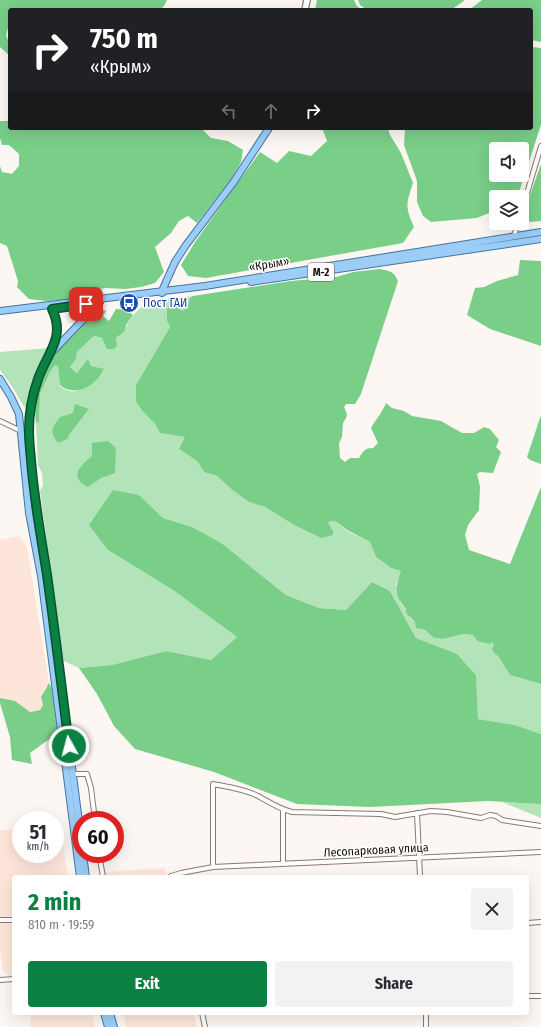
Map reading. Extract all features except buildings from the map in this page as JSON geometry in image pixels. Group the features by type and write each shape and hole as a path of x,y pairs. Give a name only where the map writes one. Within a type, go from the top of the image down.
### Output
{"main road":[{"path":"162,293 175,262 182,251 233,183 268,130"},
{"name":"«Крым»","path":"0,315 162,293 541,232"},
{"path":"514,236 514,243"},
{"name":"«Крым»","path":"0,311 100,302 541,239"},
{"path":"49,356 100,302"},
{"path":"51,307 57,323 57,338 38,379 33,395 29,431 37,517 80,875"},
{"path":"0,379 19,414 29,513 44,576 78,811"},
{"path":"22,432 29,431"},
{"path":"84,863 86,875"},
{"path":"105,1015 108,1027"},
{"path":"111,1015 114,1027"}],"street":[{"path":"528,190 541,146"},
{"path":"514,236 516,230"},
{"path":"0,421 22,432"},
{"path":"73,774 87,774 91,788 94,811"},
{"path":"213,867 213,784 236,788 257,796 283,810 292,812 381,814 395,818 432,811 481,818 490,815 496,816 502,820 541,826"},
{"path":"283,810 283,864"},
{"path":"417,813 420,875"},
{"name":"Лесопарковая улица","path":"174,875 180,872 213,867 541,852"},
{"path":"101,863 102,875"},
{"path":"0,920 12,920"},
{"path":"529,922 541,922"},
{"path":"0,980 12,979"},
{"path":"529,996 541,996"},
{"path":"202,1015 205,1027"},
{"path":"426,1015 426,1027"}],"shaded area":[{"path":"20,536 27,547 49,683 44,689 43,705 40,710 30,712 15,701 0,698 0,540"},
{"path":"12,829 12,863 64,863 64,852 68,875 12,875 12,977 3,971 0,951 0,830"},
{"path":"165,868 166,875 100,875 104,872"},
{"path":"30,1015 92,1015 95,1027 31,1027"},
{"path":"123,1015 194,1015 197,1027 126,1027"}],"green space":[{"path":"0,0 167,0 162,8 8,8 8,28 6,35 8,40 8,54 0,47"},
{"path":"317,0 354,0 360,8 315,8"},
{"path":"358,0 465,0 454,8 364,8 360,5"},
{"path":"482,0 541,0 541,42 533,40 533,8 472,8"},
{"path":"533,47 541,48 541,125 529,162 529,142 489,142 489,182 522,182 520,190 489,190 489,213 477,218 431,222 423,216 417,202 417,181 404,145 405,130 533,130"},
{"path":"8,120 8,130 203,130 211,138 228,141 243,150 241,162 232,178 197,223 188,216 179,221 171,233 155,247 164,272 155,283 125,289 106,288 94,290 69,300 45,301 29,299 17,287 18,281 7,246 0,243 0,166 2,172 12,174 19,166 19,154 9,145 2,145 0,138 0,121"},
{"path":"323,130 389,130 401,153 413,183 408,201 408,210 414,227 403,243 206,278 188,276 181,265 195,242 260,152 277,163 289,151 311,156 327,141"},
{"path":"541,164 541,221 529,221 529,198"},
{"path":"520,260 541,261 541,346 490,329 467,315 475,288 484,287 497,281 518,275"},
{"path":"380,269 393,273 398,281 361,394 355,404 346,404 344,407 347,414 343,423 342,437 339,443 340,458 345,462 350,458 359,458 364,450 373,448 378,443 371,428 386,403 392,408 404,411 412,416 441,421 462,433 474,433 484,427 490,429 499,440 496,447 501,452 493,473 480,472 477,474 480,487 479,510 468,525 465,535 469,550 510,564 541,487 541,684 510,675 498,656 494,653 492,649 494,645 492,642 489,644 477,641 473,635 463,634 443,639 434,638 425,630 416,628 415,622 406,613 406,609 399,600 397,587 401,571 391,568 376,557 370,542 347,530 335,521 328,522 333,531 333,535 321,538 294,525 265,507 249,502 231,489 217,476 204,472 197,461 179,449 185,437 160,433 155,424 143,412 136,402 136,385 170,327 167,321 167,309 173,305 178,306 182,311 188,305 189,299 193,296 291,281 336,277 353,272"},
{"path":"193,296 189,299 186,307 178,315 167,321 170,327 136,385 136,402 143,412 155,424 160,433 186,437 179,449 197,461 204,472 217,476 231,489 249,502 265,507 294,525 321,538 333,531 328,522 335,521 347,531 370,542 376,557 391,568 402,571 396,584 401,604 410,618 420,629 425,630 434,638 443,639 463,634 473,635 477,641 489,644 492,641 494,645 494,653 498,656 510,675 541,684 541,734 515,725 478,719 476,675 457,654 416,638 390,591 372,582 346,610 319,608 286,595 251,567 192,527 163,518 139,495 108,550 173,590 237,637 211,660 166,651 112,665 79,668 64,661 62,656 40,491 43,485 42,473 38,465 36,423 39,422 40,394 50,372 55,365 58,367 60,386 66,390 72,391 84,388 104,370 91,366 78,373 70,367 76,359 77,352 94,336 102,338 105,343 117,346 116,338 125,331 136,312 146,304 169,298"},
{"path":"101,309 106,311 103,316 109,321 116,309 127,310 133,315 126,325 125,331 116,338 117,346 114,349 107,349 102,338 94,336 77,352 76,359 70,367 77,373 88,359 91,366 104,369 98,378 86,388 68,390 64,388 60,385 58,367 55,365 50,372 40,394 39,422 36,423 35,414 37,395 45,367 65,340"},
{"path":"49,348 36,372 27,406 24,407 0,370 0,352"},
{"path":"75,404 89,409 68,436 69,438 58,443 53,435 53,427 60,417 73,413"},
{"path":"541,415 541,464 530,460 527,457"},
{"path":"108,441 116,448 115,473 101,478 88,487 78,479 78,472 92,456 92,443"},
{"path":"113,490 139,495 163,518 192,527 221,543 286,595 319,608 346,610 372,582 390,591 416,638 457,654 476,675 478,719 515,725 541,734 541,804 488,801 370,807 297,804 214,772 135,749 114,726 97,694 79,668 112,665 166,651 211,660 237,637 173,590 108,550 89,525"},
{"path":"49,683 52,689 57,730 55,735 30,753 32,764 12,760 10,737 0,703 0,698 15,701 30,712 40,710 43,705 41,697"},
{"path":"502,802 541,804 541,818"}],"place":[{"name":"Пост ГАИ","path":"129,303"}],"route":[{"path":"69,746 47,575 37,517 29,431 33,395 43,366 57,338 57,323 52,309 86,304"}]}
